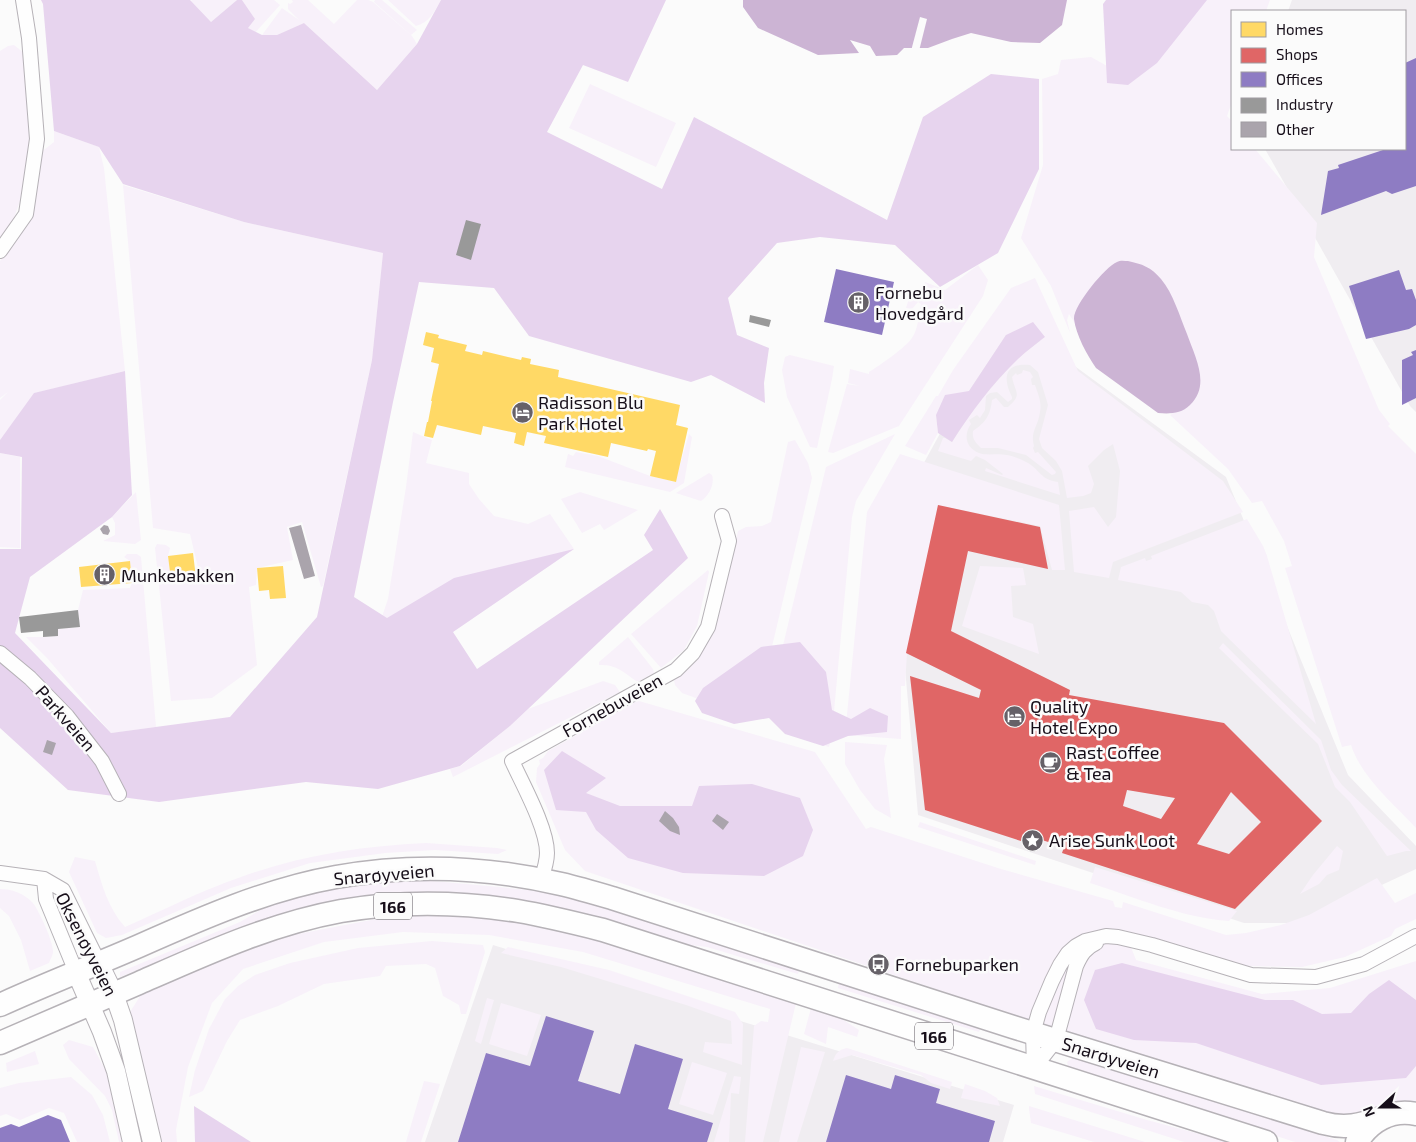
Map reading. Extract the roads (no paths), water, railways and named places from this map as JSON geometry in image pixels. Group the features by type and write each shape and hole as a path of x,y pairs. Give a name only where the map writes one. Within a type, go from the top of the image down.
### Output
{"main road":[{"name":"Snarøyveien","path":"0,1005 178,929 259,897 297,886 335,877 381,871 423,869 474,870 518,875 563,884 612,898 1033,1033 1323,1123 1346,1127 1381,1118"},
{"name":"Snarøyveien","path":"0,1043 228,944 268,930 342,911 382,906 428,904 475,906 509,910 603,930 1266,1142"},
{"name":"166","path":"1357,1142 1362,1133 1381,1118 1391,1114 1416,1114"}],"street":[{"path":"0,251 26,214 37,139 29,38 23,0"},
{"name":"Fornebuveien","path":"542,880 547,856 546,841 541,825 512,761 676,670 694,653 708,627 729,541 722,516"},
{"name":"Parkveien","path":"0,653 30,678 67,716 102,761 119,794"},
{"path":"0,872 44,879"},
{"name":"Oksenøyveien","path":"44,879 63,890 114,994 128,1038 152,1142"},
{"name":"Oksenøyveien","path":"44,879 46,899 116,1071 132,1142"},
{"path":"1034,1068 1033,1033 1039,1012 1052,981 1068,954 1085,941 1106,936 1132,940 1251,975 1316,977 1364,964 1416,936"},
{"path":"1034,1068 1056,1040 1076,966 1081,955 1087,948 1102,941 1132,940"}],"place":[{"name":"Fornebu Hovedgård","path":"859,302"},
{"name":"Radisson Blu Park Hotel","path":"522,412"},
{"name":"Munkebakken","path":"105,575"},
{"name":"Quality Hotel Expo","path":"1014,716"},
{"name":"Rast Coffee & Tea","path":"1050,762"},
{"name":"Arise Sunk Loot","path":"1033,840"},
{"name":"Fornebuparken","path":"879,964"}]}
